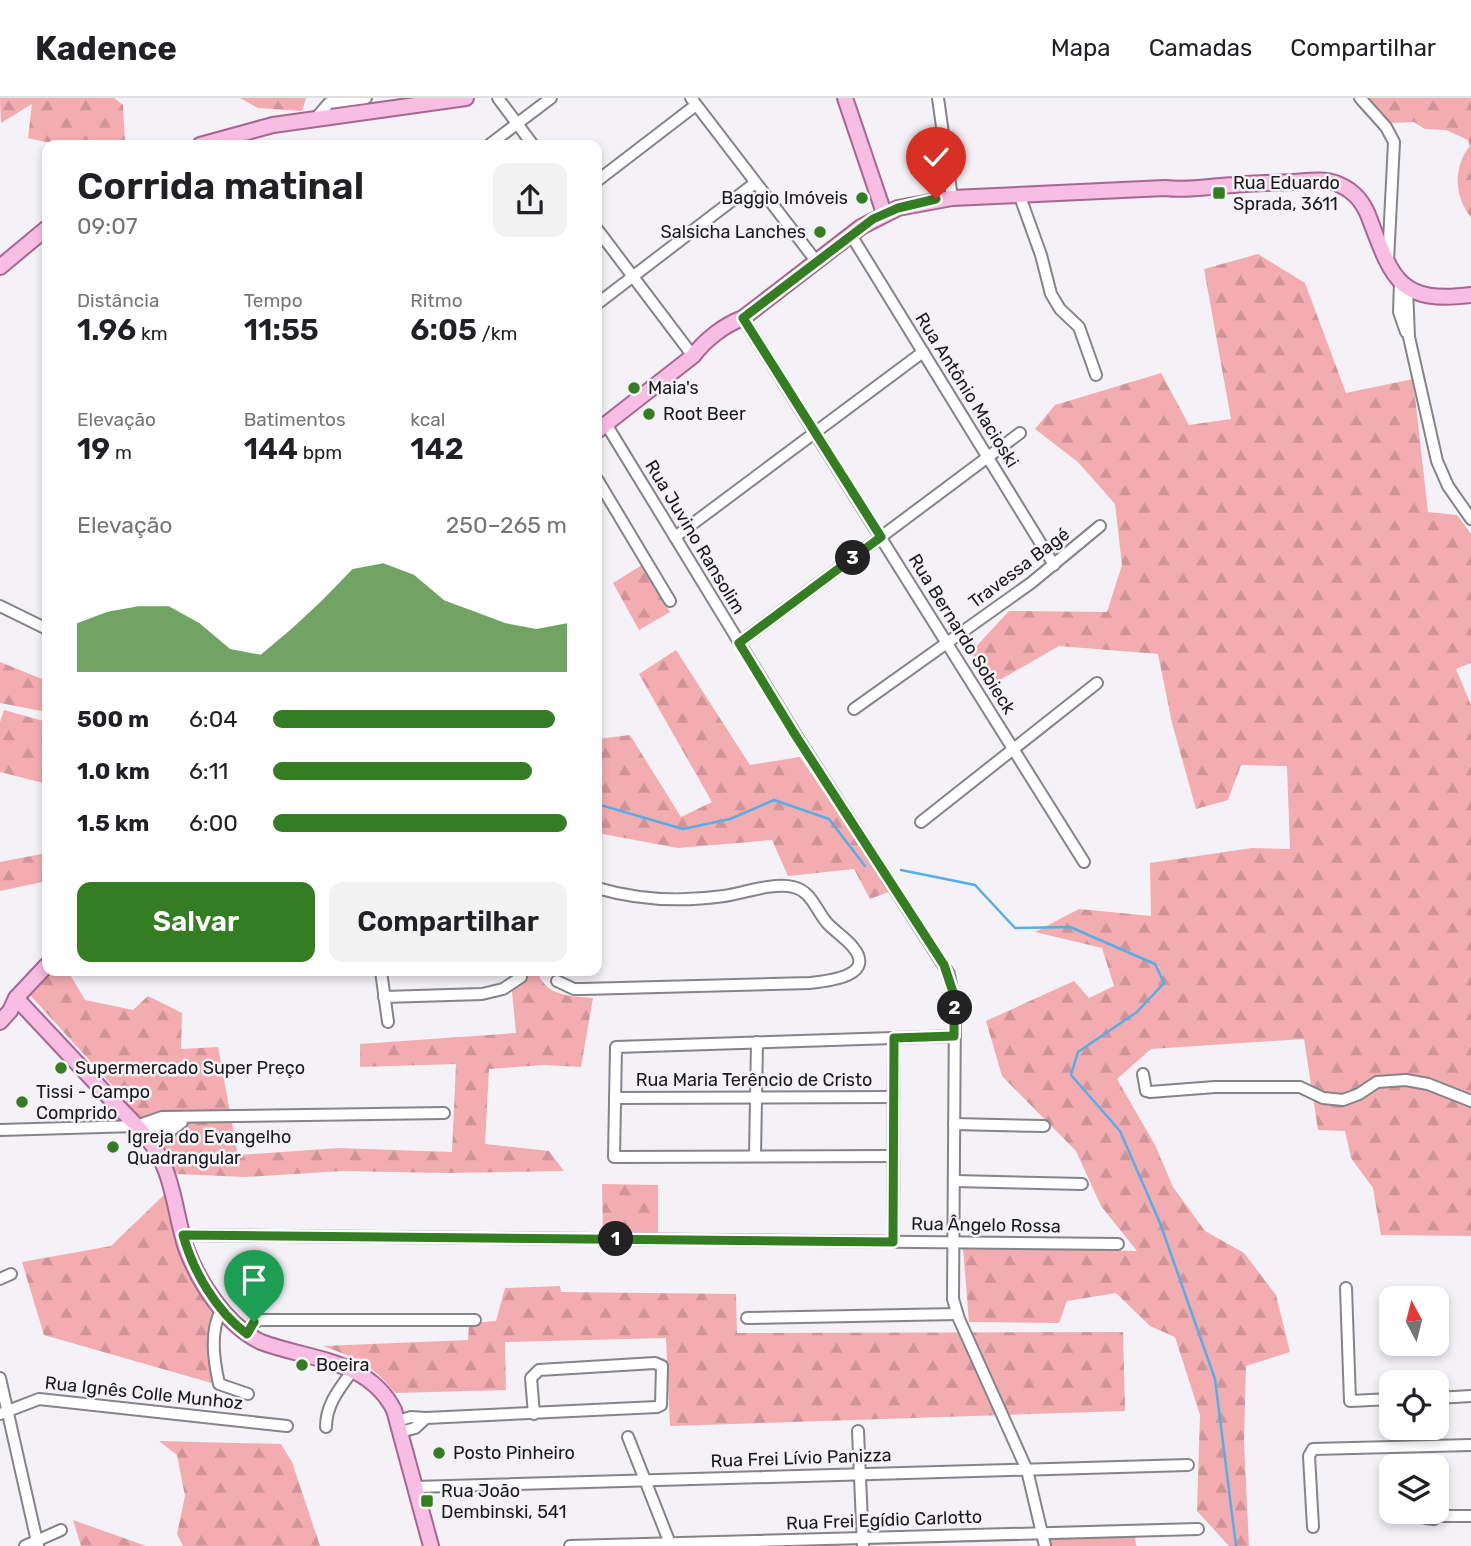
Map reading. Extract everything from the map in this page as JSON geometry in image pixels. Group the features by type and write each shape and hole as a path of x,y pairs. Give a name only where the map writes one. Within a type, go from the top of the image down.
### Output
{"main road":[{"path":"217,140 252,130 316,118 466,98"},
{"path":"845,98 884,213"},
{"path":"602,426 692,356 701,344 743,318 851,234 884,213 911,204 952,198 1019,194 1166,188 1211,189 1230,185 1334,182 1352,191 1363,206 1388,264 1404,285 1432,298 1471,295"},
{"path":"0,267 42,232"},
{"path":"0,1008 16,998 42,970"},
{"path":"0,1022 10,1011 16,998"},
{"path":"16,998 144,1135 167,1172 183,1235 199,1276 222,1309 247,1334 268,1345 353,1370 383,1391 399,1427 431,1546"}],"street":[{"path":"316,118 329,103 366,98"},
{"path":"498,98 529,140"},
{"path":"496,140 551,98"},
{"path":"938,98 952,198"},
{"path":"1360,98 1386,127 1394,142 1388,264"},
{"path":"602,177 693,102 816,261"},
{"path":"602,300 755,183"},
{"path":"1019,194 1038,245 1051,294 1060,309 1079,327 1096,375"},
{"name":"Rua Antônio Macioski","path":"851,234 1054,565"},
{"path":"602,236 692,356"},
{"path":"1404,285 1409,337 1441,473 1471,519"},
{"name":"Rua Bernardo Sobieck","path":"743,318 1084,862"},
{"path":"675,537 923,352"},
{"name":"Rua Juvino Ransolim","path":"602,428 675,537 794,733 944,965 954,995 953,1292 957,1314 1027,1470 1045,1546"},
{"path":"739,643 1020,433"},
{"path":"602,487 670,601"},
{"name":"Travessa Bagé","path":"854,709 1054,565 1100,526"},
{"path":"0,606 42,627"},
{"path":"921,822 1097,683"},
{"path":"557,981 574,989 810,983 838,979 853,973 857,966 858,959 851,944 826,922 809,895 793,887 777,886 720,897 680,899 639,897 602,889"},
{"path":"382,976 387,1022"},
{"path":"384,997 482,994 503,989 521,977"},
{"path":"893,1156 614,1157 616,1046 954,1036"},
{"path":"893,1242 894,1038"},
{"path":"755,1156 757,1042"},
{"path":"1143,1074 1146,1091 1150,1092 1215,1087 1300,1087 1323,1098 1343,1100 1359,1094 1377,1082 1406,1080 1428,1084 1471,1101"},
{"name":"Rua Maria Terêncio de Cristo","path":"615,1098 894,1097"},
{"path":"144,1135 162,1117 444,1113"},
{"path":"0,1130 144,1135 170,1133 186,1117"},
{"path":"954,1124 1044,1126"},
{"path":"954,1181 1082,1184"},
{"name":"Rua Ângelo Rossa","path":"183,1235 1118,1244"},
{"path":"0,1279 11,1274"},
{"path":"1346,1288 1350,1401 1379,1400"},
{"path":"222,1309 216,1318 215,1327 215,1364 219,1384 248,1394"},
{"path":"747,1318 957,1314"},
{"path":"247,1334 254,1322 261,1320 475,1320"},
{"path":"399,1427 411,1417 534,1414 660,1407 662,1366 655,1363 539,1370 531,1378 534,1414"},
{"path":"326,1427 326,1416 335,1394 353,1370"},
{"path":"0,1378 4,1412 37,1544"},
{"path":"1449,1397 1471,1396"},
{"name":"Rua Ignês Colle Munhoz","path":"4,1412 30,1401 45,1399 287,1426"},
{"path":"858,1431 863,1542"},
{"path":"628,1437 671,1545"},
{"path":"1313,1527 1309,1456 1313,1449 1471,1445"},
{"name":"Rua Frei Lívio Panizza","path":"415,1487 1188,1465"},
{"path":"1449,1513 1471,1516"},
{"name":"Rua Frei Egídio Carlotto","path":"570,1546 863,1542 1198,1529"},
{"path":"25,1546 37,1544 61,1530"}],"green space":[{"path":"0,98 114,98 123,105 125,140 42,141 28,138 32,104 1,123"},
{"path":"240,98 306,98 302,111 258,108"},
{"path":"1368,98 1471,98 1471,217 1461,200 1458,182 1464,154 1470,146 1468,140 1446,130 1425,129 1414,122 1392,123 1379,115"},
{"path":"1258,254 1305,283 1346,393 1413,379 1428,512 1457,515 1471,534 1471,663 1456,669 1471,705 1471,1236 1381,1235 1373,1188 1351,1158 1345,1131 1318,1130 1304,1039 1151,1049 1117,1079 1155,1145 1173,1187 1205,1231 1244,1253 1276,1295 1290,1352 1246,1366 1244,1441 1249,1546 1229,1546 1197,1511 1200,1415 1175,1337 1150,1326 1116,1293 1067,1301 1059,1323 969,1322 963,1248 1137,1251 1101,1206 1076,1151 1002,1076 986,1021 1074,981 1089,998 1114,986 1102,948 1035,932 1079,909 1151,916 1150,863 1252,848 1290,849 1287,766 1241,765 1228,800 1196,809 1172,723 1158,654 1059,646 993,684 971,652 1009,611 1107,612 1122,565 1115,504 1078,462 1035,429 1055,405 1161,373 1189,425 1231,419 1204,269"},
{"path":"642,565 670,612 639,630 613,583"},
{"path":"676,650 750,765 800,757 891,891 870,899 854,869 788,876 772,840 678,848 602,834 602,738 630,735 681,817 712,802 639,674"},
{"path":"0,662 42,679 42,711 0,703"},
{"path":"4,710 42,721 42,783 0,772 0,722"},
{"path":"42,854 42,882 0,891 0,862"},
{"path":"45,976 71,976 85,1000 133,1010 148,996 182,1013 181,1049 218,1047 238,1155 339,1148 452,1152 456,1064 360,1067 360,1044 516,1033 510,976 539,976 546,986 560,993 593,998 581,1067 544,1065 489,1069 485,1144 549,1151 564,1171 342,1171 245,1177 177,1174 122,1096 30,995"},
{"path":"602,1184 658,1185 658,1235 603,1235"},
{"path":"167,1192 198,1285 214,1318 215,1384 44,1335 22,1262 111,1246"},
{"path":"560,1286 561,1292 736,1294 737,1333 1123,1332 1125,1411 670,1426 666,1338 505,1342 506,1390 395,1393 363,1364 323,1346 468,1340 469,1323 496,1321 505,1288"},
{"path":"159,1441 281,1444 292,1462 320,1546 183,1546 177,1534 185,1496 177,1455"},
{"path":"73,1520 146,1546 81,1546"},
{"path":"1135,1535 1136,1546 1050,1546 1048,1538"}],"waterway":[{"path":"602,805 683,829 730,819 774,800 829,819 865,866"},
{"path":"901,870 975,885 1015,928 1070,927 1155,964 1164,983 1137,1012 1078,1052 1071,1075 1120,1131 1160,1223 1215,1379 1236,1546"}],"place":[{"name":"Rua Eduardo Sprada, 3611","path":"1219,193"},
{"name":"Baggio Imóveis","path":"862,198"},
{"name":"Salsicha Lanches","path":"820,232"},
{"name":"Maia's","path":"634,388"},
{"name":"Root Beer","path":"649,414"},
{"name":"Supermercado Super Preço","path":"61,1068"},
{"name":"Tissi - Campo Comprido","path":"22,1102"},
{"name":"Igreja do Evangelho Quadrangular","path":"113,1147"},
{"name":"Boeira","path":"302,1365"},
{"name":"Posto Pinheiro","path":"439,1453"},
{"name":"Rua João Dembinski, 541","path":"427,1501"}],"route":[{"path":"254,1322 247,1334 231,1321 199,1276 183,1235 893,1242 894,1038 954,1036 955,1006 952,985 944,965 739,643 881,537 743,318 873,219 898,208 936,199"}]}
